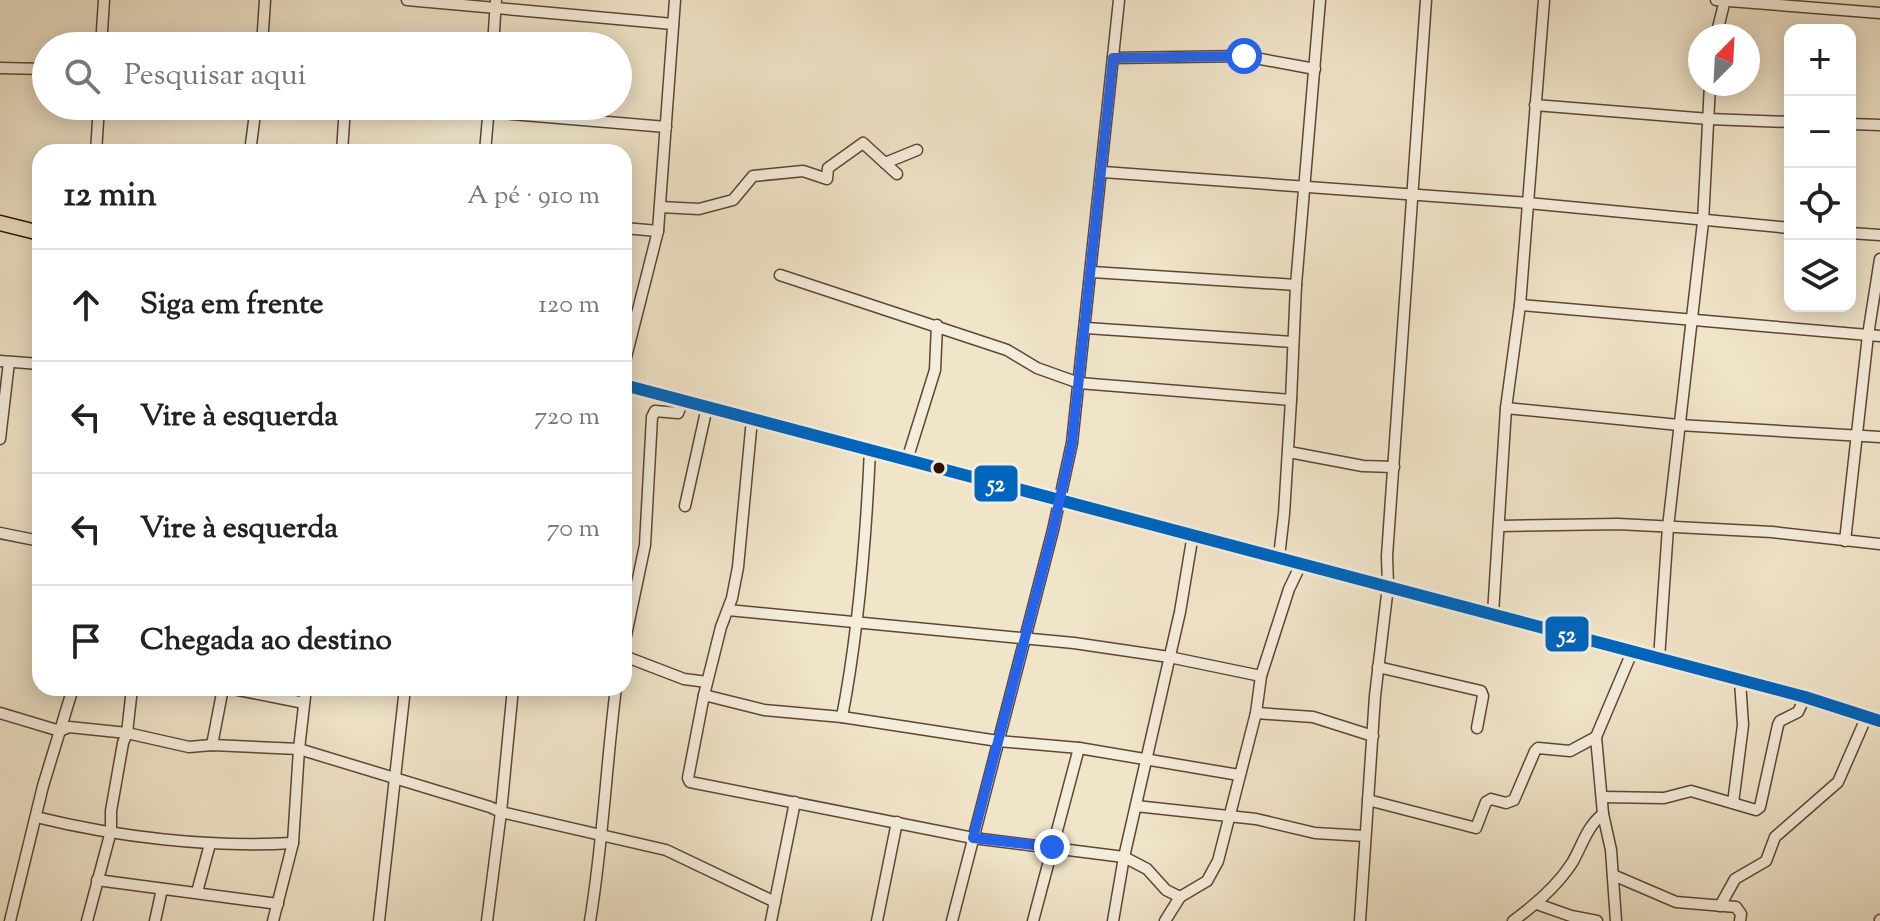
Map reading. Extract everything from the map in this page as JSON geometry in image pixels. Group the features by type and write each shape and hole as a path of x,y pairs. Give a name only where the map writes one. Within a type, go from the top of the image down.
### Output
{"highway":[{"path":"0,223 32,231"},
{"path":"632,387 1805,697 1873,719"}],"street":[{"path":"102,32 104,0"},
{"path":"263,32 265,0"},
{"path":"407,0 496,3 673,24"},
{"path":"632,333 658,231 675,0"},
{"path":"952,921 1072,443 1119,0"},
{"path":"1279,557 1289,452 1296,285 1320,0"},
{"path":"1360,921 1378,667 1388,586 1387,556 1426,0"},
{"path":"1493,614 1506,408 1520,305 1544,0"},
{"path":"1716,0 1880,13"},
{"path":"1719,24 1725,0"},
{"path":"494,32 496,3"},
{"path":"1113,58 1244,56 1315,69"},
{"path":"0,68 32,69"},
{"path":"1659,659 1668,527 1703,222 1710,96"},
{"path":"1535,105 1784,122"},
{"path":"97,144 98,120"},
{"path":"251,144 254,120"},
{"path":"343,144 344,120"},
{"path":"486,144 488,120"},
{"path":"597,120 666,127"},
{"path":"1856,124 1880,125"},
{"path":"660,207 699,209 733,200 753,176 803,171 827,179 828,168 863,143 897,174"},
{"path":"885,163 917,150"},
{"path":"1103,172 1528,203 1784,228"},
{"path":"632,229 658,231"},
{"path":"1856,233 1880,235"},
{"path":"1845,541 1868,335 1880,259"},
{"path":"1092,272 1296,285"},
{"path":"780,275 1007,350 1037,368 1079,383 1291,400"},
{"path":"1520,305 1880,336"},
{"path":"907,460 935,370 937,325"},
{"path":"1086,328 1293,342"},
{"path":"0,439 4,362 32,364"},
{"path":"632,607 645,545 652,417 655,411 678,413 683,401"},
{"path":"685,506 707,407"},
{"path":"1506,408 1679,425 1880,437"},
{"path":"752,419 738,567 704,695 688,778 690,782 973,838 1124,857 1147,869 1166,890 1180,897"},
{"path":"842,717 865,554 870,450"},
{"path":"1289,452 1363,466 1394,467"},
{"path":"1500,526 1618,524 1772,532 1880,544"},
{"path":"0,533 32,539"},
{"path":"1113,921 1124,857 1180,612 1193,534"},
{"path":"1165,921 1180,897 1207,881 1214,871 1256,713 1261,676 1289,589 1301,564"},
{"path":"728,610 1025,637 1169,657 1261,676"},
{"path":"1616,921 1611,850 1603,814 1596,737 1632,652"},
{"path":"632,659 684,679 707,682"},
{"path":"1378,667 1481,691 1483,696 1477,728"},
{"path":"1733,803 1743,725 1740,681"},
{"path":"704,695 764,710 842,717 998,741 1079,748 1239,775"},
{"path":"10,921 71,696"},
{"path":"87,921 111,831 111,811 131,696"},
{"path":"212,745 224,696"},
{"path":"268,696 304,703"},
{"path":"273,921 293,843 305,696"},
{"path":"379,921 404,696"},
{"path":"487,921 512,696"},
{"path":"590,921 601,847 615,696"},
{"path":"1602,797 1664,798 1691,791 1752,811 1760,807 1778,725 1798,712 1805,697"},
{"path":"0,713 60,731 69,727 127,733 189,747 212,745 299,749 501,812 666,850 775,902"},
{"path":"1256,713 1313,717 1373,736"},
{"path":"1720,906 1735,879 1766,861 1775,837 1838,782 1873,719"},
{"path":"1368,800 1476,828 1486,802 1491,799 1506,803 1514,800 1538,748 1570,751 1596,737"},
{"path":"1033,921 1079,748"},
{"path":"771,921 795,802"},
{"path":"1136,806 1256,819 1315,833 1365,836"},
{"path":"1513,921 1537,904 1572,862 1593,824 1603,814"},
{"path":"36,817 82,828 210,844 244,846 293,843"},
{"path":"877,921 897,822"},
{"path":"197,892 210,844"},
{"path":"1613,875 1676,902 1736,907 1741,914 1740,921"},
{"path":"97,880 278,904"},
{"path":"155,921 162,889"},
{"path":"1537,904 1597,921"}],"transit line":[{"name":"52","path":"632,387 1805,697 1880,721"}],"route":[{"path":"1052,847 973,838 1053,530 1072,443 1113,58 1244,56"}]}
